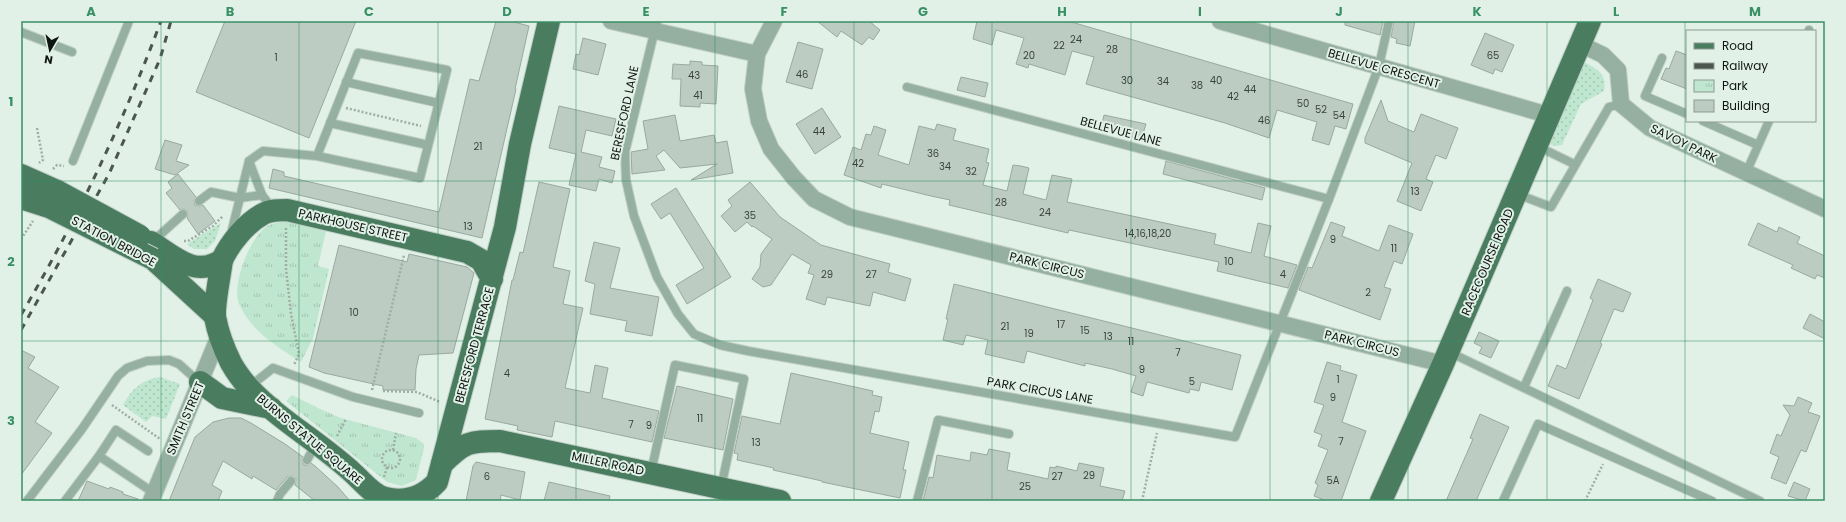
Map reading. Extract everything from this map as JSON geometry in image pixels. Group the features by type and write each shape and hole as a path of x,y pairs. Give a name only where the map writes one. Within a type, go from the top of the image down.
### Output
{"main road":[{"name":"BERESFORD TERRACE","path":"437,482 505,227 520,144 549,21"},
{"name":"RACECOURSE ROAD","path":"1381,501 1446,358 1548,116 1590,21"},
{"name":"STATION BRIDGE","path":"29,170 48,205"},
{"name":"STATION BRIDGE","path":"21,198 48,205 152,251 186,264 200,268 212,266 224,256"},
{"path":"217,326 224,256 243,230 274,205"},
{"name":"PARKHOUSE STREET","path":"274,205 408,239 467,252 481,260 492,279"},
{"path":"467,252 484,246 505,227"},
{"name":"STATION BRIDGE","path":"152,251 217,326"},
{"name":"BURNS STATUE SQUARE","path":"217,326 236,371 249,387 272,408 312,451 345,466 374,496 400,500 417,497 428,491 437,482"},
{"path":"200,382 222,398 272,408"},
{"path":"462,389 464,419 467,426 474,432 500,441"},
{"name":"MILLER ROAD","path":"437,482 457,449 467,443 500,441 780,501"}],"street":[{"path":"612,21 656,26 757,54 774,21"},
{"name":"BELLEVUE CRESCENT","path":"1220,21 1548,116"},
{"path":"1580,44 1603,55 1618,70 1621,104"},
{"name":"PARK CIRCUS","path":"757,54 753,88 759,121 771,149 794,178 814,199 850,217 1281,323 1446,358"},
{"name":"SAVOY PARK","path":"1621,104 1650,128 1825,210"},
{"name":"SMITH STREET","path":"153,497 172,447 200,382 217,326"}],"lane":[{"path":"73,160 129,21"},
{"path":"1281,323 1330,199 1379,66 1390,21"},
{"name":"BERESFORD LANE","path":"656,26 626,152 624,167 628,193 649,260 668,298 694,334 720,345"},
{"path":"21,32 72,52"},
{"path":"224,256 249,161 263,151 317,156 420,178 447,70 358,53 317,156"},
{"path":"1662,58 1645,96 1686,114"},
{"path":"346,82 438,104"},
{"name":"BELLEVUE LANE","path":"907,87 1330,199"},
{"path":"1516,193 1550,207 1609,107 1621,104"},
{"path":"1705,122 1758,145"},
{"path":"1746,173 1769,122"},
{"path":"330,123 428,145"},
{"path":"1536,146 1574,164"},
{"path":"249,161 274,205"},
{"path":"199,201 211,192 274,205"},
{"path":"152,251 183,214"},
{"path":"1524,387 1567,291"},
{"name":"PARK CIRCUS LANE","path":"720,345 1235,437 1281,323"},
{"path":"1446,358 1524,387 1637,443 1760,501"},
{"path":"27,501 82,429 118,376 127,368 157,359 169,360 179,364 200,382"},
{"path":"650,473 675,365 744,379 721,488"},
{"name":"BURNS STATUE SQUARE","path":"249,387 273,368 353,397 419,413"},
{"path":"917,501 938,420 1009,434"},
{"path":"1503,501 1538,424 1712,501"},
{"path":"65,501 99,456 116,430 148,451"},
{"path":"99,456 153,497"},
{"path":"277,501 280,494 291,481"}],"path":[{"path":"338,102 348,110 432,128"},
{"path":"29,170 43,160 36,128"},
{"path":"181,241 188,241 213,226 240,198"},
{"path":"21,239 48,205"},
{"path":"274,205 286,269 291,314 299,354 290,374"},
{"path":"370,401 408,239"},
{"path":"366,389 372,391 417,392 456,410"},
{"path":"104,398 172,447"},
{"path":"1142,501 1159,424"},
{"path":"393,450 396,433"},
{"path":"393,450 398,453 400,461 398,466 390,468 385,465 383,456 387,452 393,450"},
{"path":"1585,501 1608,455"}],"green space":[{"path":"1581,61 1595,68 1602,75 1605,85 1604,91 1581,104 1562,145 1555,146 1546,143"},
{"path":"287,221 326,231 318,266 329,269 313,338 301,362 266,338 250,322 239,304 237,296 240,274 248,251 254,241 266,227"},
{"path":"221,223 215,241 207,249 194,249 187,244"},
{"path":"160,377 180,384 166,419 152,416 146,422 123,405 130,394 138,386 147,380"},
{"path":"292,395 341,418 416,438 424,444 424,448 416,480 402,486 387,482 286,401"}],"building":[{"path":"225,21 356,21 309,138 196,92"},
{"path":"496,21 510,21 529,26 482,238 269,188 273,169 284,172 284,176 439,212 470,79 479,81"},
{"path":"817,21 869,21 880,30 873,40 869,37 862,45 841,31 837,37"},
{"path":"977,21 1068,21 1353,104 1346,129 1335,126 1329,145 1312,140 1317,122 1277,110 1269,138 1225,123 1086,84 1094,57 1072,51 1065,75 1029,64 1028,68 1016,64 1024,38 996,30 992,45 973,39"},
{"path":"1345,21 1383,21 1380,35 1345,25"},
{"path":"1394,21 1415,21 1410,46 1396,43 1397,39 1391,37"},
{"path":"1485,33 1514,45 1502,72 1495,69 1493,74 1471,65"},
{"path":"583,38 606,44 598,75 573,69 576,54 579,55"},
{"path":"798,42 823,49 812,89 786,82"},
{"path":"1676,51 1686,55 1686,89 1661,79 1666,68 1669,69"},
{"path":"690,61 702,62 702,65 718,66 716,104 700,103 700,107 680,106 681,79 672,79 673,64 690,65"},
{"path":"961,77 988,83 985,97 957,90"},
{"path":"1381,100 1388,121 1414,132 1421,114 1458,128 1446,159 1436,155 1426,179 1433,182 1421,211 1397,201 1412,163 1365,143 1365,138"},
{"path":"559,106 616,119 612,136 586,130 581,152 602,157 599,167 615,171 612,183 599,179 596,191 569,185 576,154 549,148"},
{"path":"822,108 841,137 815,154 796,124"},
{"path":"675,115 680,141 714,135 716,143 727,141 733,173 691,180 717,164 680,168 664,150 656,156 665,170 632,174 631,152 648,149 643,121"},
{"path":"1104,115 1146,124 1141,140 1101,128"},
{"path":"937,124 956,129 953,140 989,149 986,162 989,163 983,185 1007,191 1013,165 1029,168 1023,194 1046,200 1052,175 1072,179 1067,202 1216,234 1214,244 1251,253 1258,223 1271,226 1264,256 1297,265 1288,288 1217,271 1219,262 1069,230 1068,233 949,205 950,200 882,184 881,188 844,175 853,147 861,150 866,134 871,135 874,126 886,130 878,155 909,165 919,126 935,130"},
{"path":"165,140 182,145 176,161 189,165 175,175 155,169"},
{"path":"1166,161 1265,188 1262,200 1163,174"},
{"path":"178,174 196,197 194,201 195,205 203,205 215,221 198,234 187,218 187,211 184,209 180,210 166,193 172,188 168,182"},
{"path":"539,182 570,189 553,267 570,271 563,304 583,308 565,388 590,393 595,365 608,368 602,398 659,411 652,442 555,421 552,437 517,430 518,426 485,419 512,280 520,252 523,253"},
{"path":"750,182 780,217 821,245 890,264 888,272 911,279 905,301 873,292 870,306 827,297 825,305 806,299 814,275 808,273 811,265 792,254 771,285 763,287 752,279 760,267 761,254 772,239 753,226 752,227 747,222 735,232 721,216 732,206 728,200"},
{"path":"676,188 731,277 687,304 676,285 704,268 670,213 661,219 651,204"},
{"path":"1331,222 1345,227 1342,236 1379,251 1389,225 1413,234 1402,264 1394,261 1384,287 1391,289 1380,320 1299,290 1308,267 1312,268"},
{"path":"1758,223 1777,232 1779,227 1800,237 1797,243 1825,256 1825,278 1817,275 1815,279 1791,268 1793,265 1748,245"},
{"path":"594,242 620,248 610,288 659,297 652,336 625,331 627,321 590,314 595,284 585,281"},
{"path":"339,245 407,262 409,254 467,267 474,273 453,353 419,355 416,369 415,390 383,390 383,386 324,373 309,367"},
{"path":"1598,279 1631,293 1623,312 1614,309 1600,343 1602,344 1579,399 1548,386 1557,365 1566,369 1593,300 1590,298"},
{"path":"954,284 1241,355 1232,390 1201,382 1199,391 1190,389 1189,393 1147,382 1143,396 1131,392 1136,376 1112,369 1085,363 1085,366 1027,351 1024,363 985,354 988,340 966,335 963,345 943,340"},
{"path":"1810,314 1825,322 1825,339 1803,328"},
{"path":"1479,332 1499,341 1491,358 1479,353 1482,347 1474,343"},
{"path":"21,350 35,357 28,368 59,387 35,422 52,433 21,475"},
{"path":"1327,362 1341,366 1340,370 1357,375 1342,422 1366,431 1341,501 1327,501 1314,496 1318,485 1315,483 1328,450 1318,446 1322,435 1314,432 1324,405 1314,402"},
{"path":"791,373 873,391 872,395 882,397 879,412 875,411 870,433 909,442 903,470 906,470 900,498 822,482 773,470 774,468 737,460 738,454 734,453 742,416 780,424"},
{"path":"677,386 733,399 723,450 664,438"},
{"path":"1798,397 1812,403 1808,412 1820,416 1806,452 1801,450 1786,484 1771,478 1779,457 1770,453 1777,434 1781,436 1790,415 1783,405 1794,406"},
{"path":"1480,414 1509,427 1476,501 1446,501 1473,439 1470,438"},
{"path":"229,418 241,418 285,444 303,457 302,460 304,465 311,463 315,466 338,487 350,501 315,501 295,485 296,479 292,476 287,477 276,490 253,476 252,479 223,461 212,485 222,491 218,501 169,501 195,437 213,422"},
{"path":"989,449 1010,453 1007,470 1048,479 1050,467 1056,468 1056,466 1077,471 1079,463 1104,468 1100,486 1125,491 1122,501 923,501 929,477 933,478 937,455 970,461 971,452 987,455"},
{"path":"476,462 525,472 520,500 501,495 500,501 466,501 473,466"},
{"path":"87,481 109,489 110,487 123,492 123,494 138,499 137,501 78,501"},
{"path":"549,482 610,496 609,501 544,501"},
{"path":"1794,482 1810,489 1805,501 1788,496"}],"railway":[{"path":"21,315 61,244 115,134 161,21"},
{"path":"21,330 109,174 160,59 171,21"}]}
